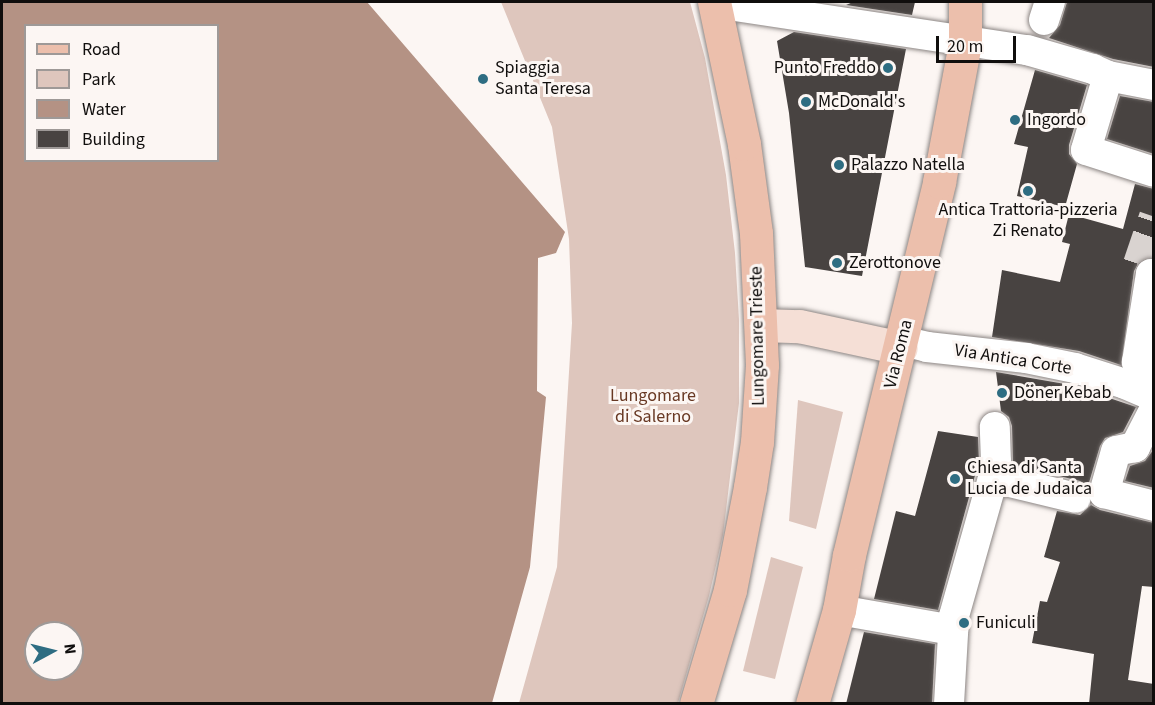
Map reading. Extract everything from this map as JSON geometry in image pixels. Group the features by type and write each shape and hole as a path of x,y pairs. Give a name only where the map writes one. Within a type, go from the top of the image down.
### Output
{"main road":[{"name":"Lungomare Trieste","path":"696,704 730,590 757,442 762,365 756,233 745,155 715,2"},
{"name":"Via Roma","path":"812,704 839,610 849,555 902,344 939,182 965,43 965,2"}],"street":[{"path":"715,2 965,43 1037,52 1108,75 1154,85"},
{"path":"1108,75 1086,150 1154,172"},
{"path":"1144,384 1137,362 1151,274 1154,275"},
{"path":"761,324 799,326 902,344"},
{"name":"Via Antica Corte","path":"902,344 1026,358 1144,384"},
{"path":"1154,410 1135,447 1116,452 1104,493 1154,506"},
{"path":"949,704 954,616 993,478 996,462 995,428"},
{"path":"993,478 1076,498"},
{"path":"839,610 953,630"}],"green space":[{"name":"Lungomare di Salerno","path":"501,2 690,2 705,58 726,175 735,253 739,320 739,403 723,535 709,596 678,703 519,703 557,567 572,323 569,239 552,127"},
{"path":"798,400 843,412 816,529 789,521"},
{"path":"771,557 803,567 775,679 743,671"}],"water":[{"path":"2,2 367,2 565,232 556,253 538,258 537,391 546,397 530,567 492,703 2,703"}],"building":[{"path":"853,2 915,2 912,15 846,5"},
{"path":"1067,2 1154,2 1154,67 1113,59 1049,38 1060,25"},
{"name":"Palazzo Natella","path":"794,32 906,49 862,276 805,267 789,113 777,41"},
{"path":"1035,70 1087,85 1069,145 1069,154 1077,164 1065,207 1017,196 1028,147 1014,144"},
{"path":"1120,96 1154,102 1154,154 1107,139"},
{"path":"1135,184 1154,189 1154,257 1139,262 1134,271 1121,365 1079,351 992,337 1002,270 1060,282 1070,244 1062,242 1069,214 1123,229"},
{"path":"996,372 1071,385 1136,407 1123,432 1105,438 1100,446 1088,486 1080,481 1013,465 1012,426 1009,417 1001,411"},
{"path":"938,431 978,437 979,461 938,610 874,599 896,511 915,516"},
{"path":"1154,449 1154,488 1125,481 1130,466 1145,461"},
{"path":"1091,505 1100,510 1154,523 1154,587 1142,586 1128,680 1154,684 1154,704 1089,704 1094,654 1032,643 1040,601 1047,602 1060,562 1044,557 1057,511 1080,515"},
{"path":"864,632 935,644 932,704 846,704"}],"tunnel":[{"path":"1151,274 1151,268 1138,264 1154,217"}],"place":[{"name":"Punto Freddo","path":"888,68"},
{"name":"Spiaggia Santa Teresa","path":"483,79"},
{"name":"McDonald's","path":"806,102"},
{"name":"Ingordo","path":"1015,120"},
{"name":"Palazzo Natella","path":"839,165"},
{"name":"Antica Trattoria-pizzeria Zi Renato","path":"1028,191"},
{"name":"Zerottonove","path":"837,263"},
{"name":"Döner Kebab","path":"1002,393"},
{"name":"Chiesa di Santa Lucia de Judaica","path":"955,479"},
{"name":"Funiculi","path":"964,623"}]}
